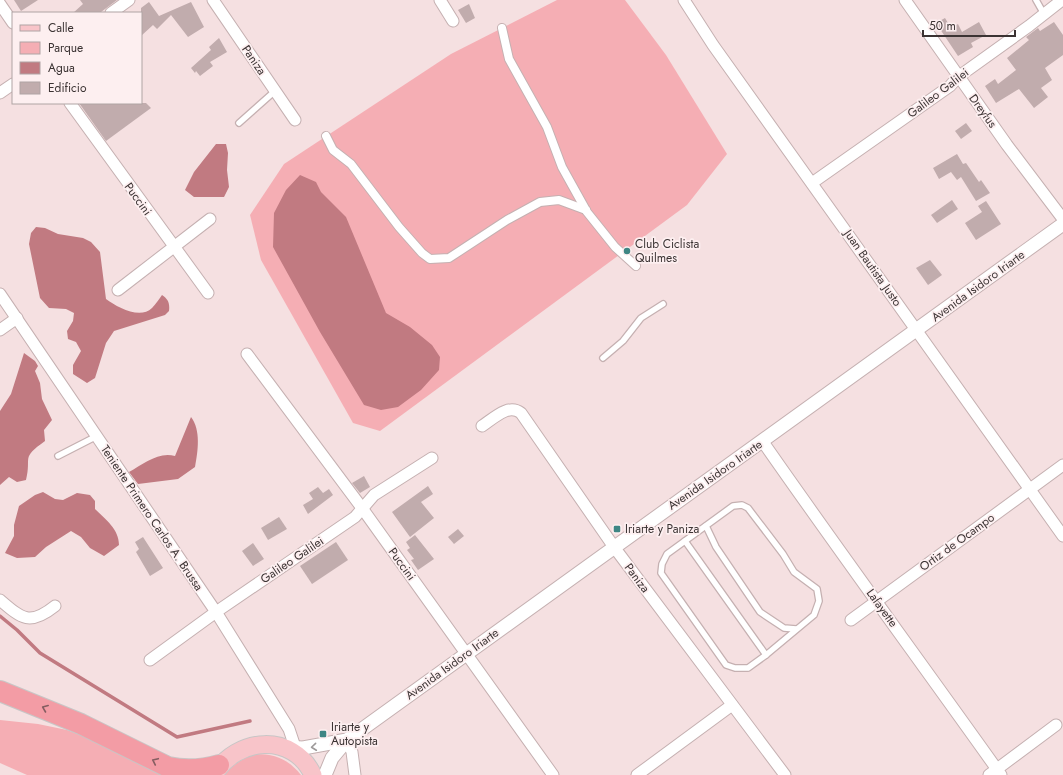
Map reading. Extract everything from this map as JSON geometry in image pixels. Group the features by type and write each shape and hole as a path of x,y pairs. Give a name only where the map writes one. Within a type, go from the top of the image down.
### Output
{"highway":[{"path":"0,691 74,721 168,767 183,770 216,770"}],"main road":[{"path":"216,770 232,754 247,746 263,744 287,747 304,761 313,775"}],"street":[{"path":"112,12 129,0"},
{"name":"Paniza","path":"213,0 295,120"},
{"path":"440,0 453,20"},
{"name":"Juan Bautista Justo","path":"684,0 713,45 1063,536"},
{"name":"Dreyfus","path":"905,0 958,77 1063,219"},
{"name":"Galileo Galilei","path":"812,183 950,86 958,77 1062,0"},
{"path":"0,4 12,22"},
{"path":"502,28 508,59 547,128 562,167 586,210 615,247 636,266"},
{"path":"0,93 12,85"},
{"name":"Puccini","path":"71,104 208,293"},
{"path":"326,136 333,150 351,164 400,227 422,253 430,259 449,258 507,220 540,202 559,200 586,210"},
{"path":"118,290 210,219"},
{"name":"Avenida Isidoro Iriarte","path":"326,775 332,758 347,740 614,547 763,442 1063,224"},
{"name":"Teniente Primero Carlos A. Brussa","path":"0,294 18,318 216,612 289,729 287,747"},
{"path":"0,330 18,318"},
{"name":"Puccini","path":"248,354 362,508 553,775"},
{"name":"Paniza","path":"482,426 506,410 518,410 521,413 614,547 785,775"},
{"name":"Lafayette","path":"763,442 820,524 877,600 996,773"},
{"name":"Galileo Galilei","path":"150,660 216,612 355,517 374,495 432,458"},
{"name":"Ortiz de Ocampo","path":"851,620 1063,465"},
{"path":"0,600 25,617 41,617 55,606"},
{"path":"637,775 732,705"},
{"path":"996,773 1056,725"},
{"path":"347,740 352,752 355,775"},
{"name":"Avenida Isidoro Iriarte","path":"287,747 324,746 347,740"}],"lane":[{"path":"1036,0 1044,14"},
{"path":"239,123 275,91"},
{"path":"602,358 623,340 641,318 663,304"},
{"path":"58,456 97,436"},
{"path":"742,505 748,508 783,554 794,572 817,589 819,601 814,615 748,668 735,668 726,665 661,573 662,564 667,554 685,540 733,506 742,505"},
{"path":"706,526 716,547 760,612 784,628 796,629"},
{"path":"685,540 766,655"}],"green space":[{"path":"557,0 625,0 666,55 727,154 687,205 380,431 353,423 261,260 250,215 284,164 451,54"},
{"path":"0,720 38,724 67,730 194,775 27,775 0,763"},
{"path":"256,754 270,755 282,759 292,765 301,775 224,775 238,762 246,757"}],"water":[{"path":"216,144 226,144 228,153 227,170 229,187 224,197 194,197 185,190 194,172"},
{"path":"300,175 316,182 321,192 346,217 386,313 410,327 432,345 440,357 439,370 421,390 398,407 381,410 364,405 320,332 273,247 274,213 286,190"},
{"path":"36,227 45,228 58,234 83,238 91,242 100,252 106,299 122,309 135,313 147,311 152,308 162,295 169,303 169,311 165,315 114,331 106,343 95,378 87,383 73,374 73,365 81,351 76,342 68,339 67,331 73,321 74,313 66,309 49,308 40,298 29,244 31,233"},
{"path":"24,353 35,361 38,366 35,371 40,383 42,399 52,420 44,430 45,441 32,451 28,458 28,472 26,480 17,482 9,477 0,485 0,411 11,394"},
{"path":"191,417 196,428 198,441 195,467 178,479 138,484 129,472 145,462 157,457 163,455 175,456"},
{"path":"43,492 55,499 63,500 77,493 90,495 95,501 95,509 117,534 119,545 104,556 90,548 81,537 71,531 46,547 35,557 17,558 5,553 14,536 14,525 19,506 35,495"}],"building":[{"path":"14,0 38,0 21,11"},
{"path":"80,0 117,0 101,12 74,12 83,4"},
{"path":"149,2 159,16 191,2 204,27 188,37 171,15 157,29 153,25 142,35 141,8"},
{"path":"469,4 475,18 466,23 458,10"},
{"path":"945,18 951,28 958,24 962,32 979,22 986,35 971,43 973,47 958,56 936,23"},
{"path":"1054,22 1063,35 1063,55 1045,68 1052,80 1041,88 1048,97 1034,108 1019,89 996,103 985,86 995,79 998,84 1016,70 1007,58 1029,40 1026,37 1038,28 1040,31"},
{"path":"219,38 227,52 210,62 213,66 200,76 191,68 211,50 209,47"},
{"path":"146,103 151,108 106,141 80,104"},
{"path":"966,123 972,131 961,139 955,131"},
{"path":"957,154 963,164 966,163 979,182 981,180 990,193 976,201 961,177 957,180 951,172 939,179 933,168"},
{"path":"952,200 958,209 937,223 931,215"},
{"path":"986,201 1001,224 976,240 965,223 982,212 978,206"},
{"path":"930,260 942,275 928,285 916,268"},
{"path":"364,476 370,487 360,493 352,483"},
{"path":"428,486 433,494 421,502 434,518 410,537 392,512"},
{"path":"318,487 323,493 329,489 333,495 308,514 303,505 313,499 309,493"},
{"path":"279,517 287,529 268,540 261,528"},
{"path":"458,529 464,536 454,544 448,537"},
{"path":"415,535 434,559 418,570 411,560 414,559 407,550 410,548 406,542"},
{"path":"143,537 163,568 150,576 136,552 139,549 135,542"},
{"path":"336,542 348,560 312,584 300,566"},
{"path":"253,543 264,559 253,566 242,551"}],"waterway":[{"path":"0,616 17,630 40,653 177,737 250,721"}],"place":[{"name":"Club Ciclista Quilmes","path":"627,251"},
{"name":"Iriarte y Paniza","path":"617,529"},
{"name":"Iriarte y Autopista","path":"323,734"}]}
